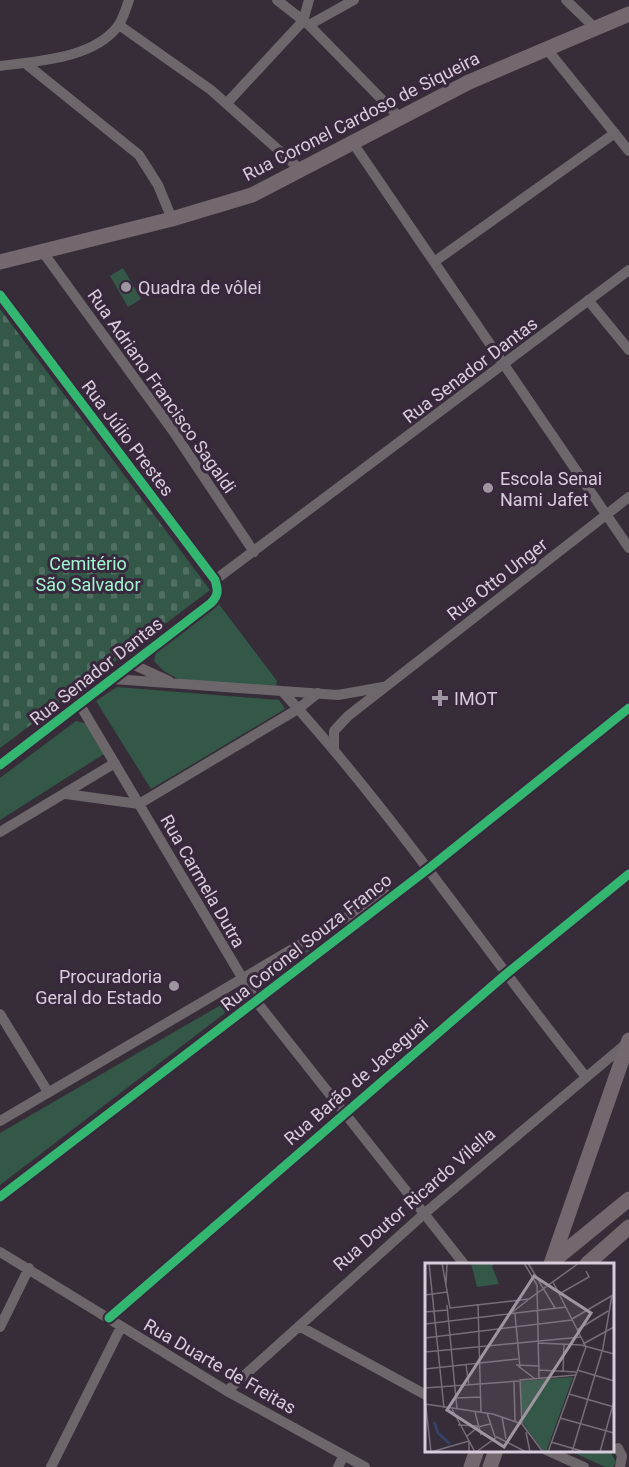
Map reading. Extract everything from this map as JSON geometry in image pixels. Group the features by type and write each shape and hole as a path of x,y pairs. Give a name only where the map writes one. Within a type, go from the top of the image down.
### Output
{"main road":[{"name":"Rua Coronel Cardoso de Siqueira","path":"0,262 172,219 252,195 399,117 546,48 629,14"},
{"path":"556,1262 628,1042"},
{"path":"556,1262 629,1198"},
{"path":"588,1263 629,1227"},
{"path":"471,1467 476,1452"},
{"path":"490,1467 495,1452"}],"street":[{"path":"0,66 70,55 85,49 105,38 119,26 129,0"},
{"path":"276,0 306,23 399,117"},
{"path":"306,23 309,0"},
{"path":"228,103 306,23 354,0"},
{"path":"566,0 595,28"},
{"path":"119,26 228,103 302,170"},
{"path":"546,48 629,151"},
{"path":"25,63 139,155 158,185 172,219"},
{"path":"434,262 615,133"},
{"path":"353,143 629,548"},
{"name":"Rua Adriano Francisco Sagaldi","path":"42,251 173,431 254,552"},
{"name":"Rua Senador Dantas","path":"0,765 211,603 218,595 215,580 629,270"},
{"name":"Rua Júlio Prestes","path":"0,295 215,580"},
{"path":"588,300 629,350"},
{"name":"Rua Otto Unger","path":"334,752 334,731 338,725 629,497"},
{"path":"132,664 178,685"},
{"name":"Rua Otto Unger","path":"112,679 318,693 354,693 386,686"},
{"path":"282,691 428,869 505,975 586,1077"},
{"path":"66,794 139,804 298,709 318,693"},
{"name":"Rua Carmela Dutra","path":"80,705 256,1001 463,1263"},
{"name":"Rua Coronel Souza Franco","path":"0,1197 428,869 629,708"},
{"path":"0,832 115,763"},
{"path":"0,1120 428,869"},
{"name":"Rua Barão de Jaceguai","path":"109,1318 505,975 629,874"},
{"path":"0,1014 48,1092"},
{"name":"Rua Doutor Ricardo Vilella","path":"227,1391 424,1213 628,1042"},
{"name":"Rua Duarte de Freitas","path":"0,1252 227,1391 365,1467"},
{"path":"0,1327 29,1268"},
{"path":"299,1326 425,1394"},
{"path":"51,1467 121,1327"},
{"path":"620,1448 622,1456 620,1467"},
{"path":"550,1452 584,1467"},
{"path":"338,1467 344,1455"}],"green space":[{"name":"Quadra de vôlei","path":"123,268 141,299 128,307 110,276"},
{"name":"Cemitério São Salvador","path":"0,309 210,590 0,748"},
{"path":"218,603 277,681 276,686 182,681 164,671 154,661 156,652"},
{"path":"117,687 279,700 285,709 151,789 96,701"},
{"path":"76,721 87,724 104,754 0,820 0,778"},
{"path":"322,941 260,988 257,986 257,979"},
{"path":"238,995 242,1000 0,1185 0,1133"},
{"path":"572,1452 611,1452 616,1462 613,1467 605,1467"}],"cycle path":[{"path":"0,295 215,580 217,590 217,595 211,603 0,765"},
{"path":"0,1197 428,869 629,708"},
{"path":"109,1318 505,975 629,874"}],"place":[{"name":"Quadra de vôlei","path":"126,287"},
{"name":"Escola Senai Nami Jafet","path":"488,488"},
{"name":"IMOT","path":"440,698"},
{"name":"Procuradoria Geral do Estado","path":"174,986"}]}
